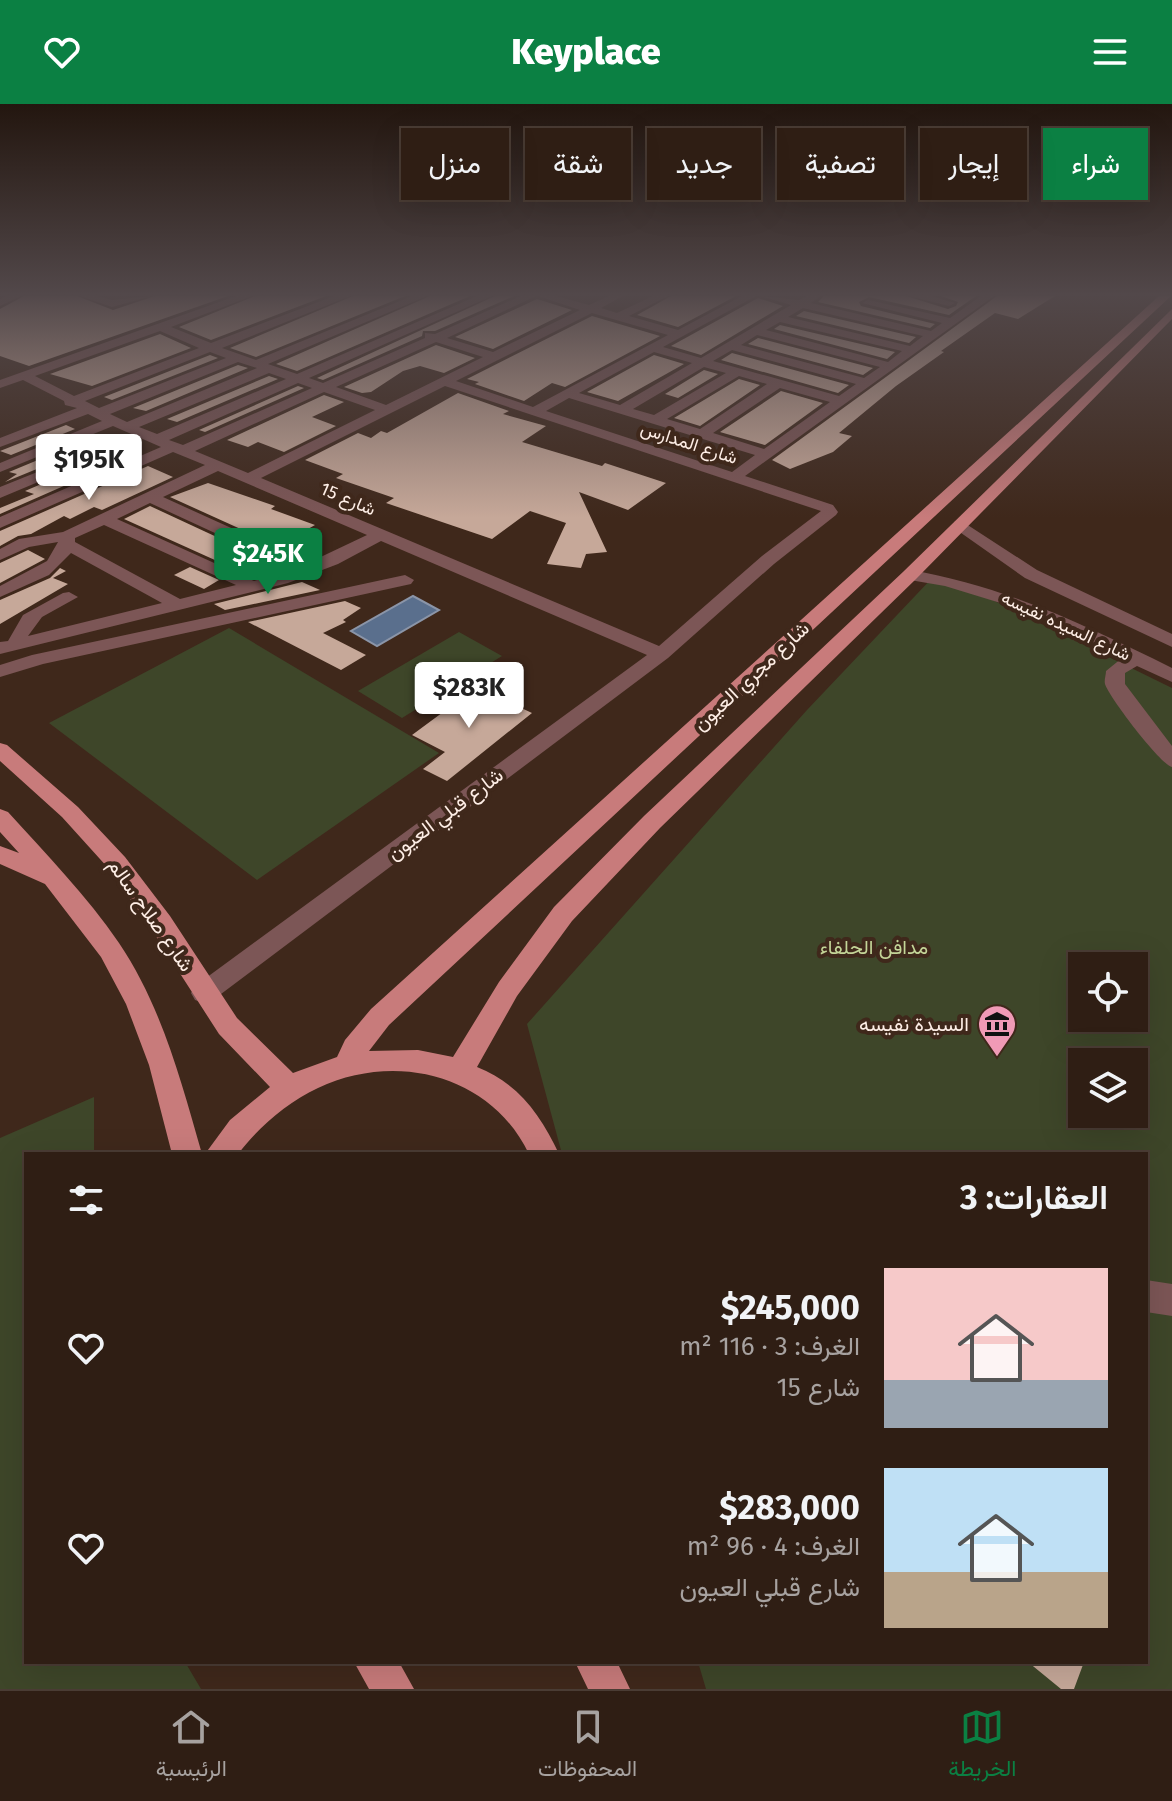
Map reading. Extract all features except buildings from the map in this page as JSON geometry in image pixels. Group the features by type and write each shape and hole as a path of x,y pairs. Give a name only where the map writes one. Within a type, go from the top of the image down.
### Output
{"main road":[{"name":"شارع مجري العيون","path":"347,1065 361,1040 380,1017 1084,370"},
{"name":"شارع مجري العيون","path":"460,1071 508,989 563,914 652,822 910,575 1114,370"},
{"name":"شارع صلاح سالم","path":"0,750 70,812 117,863 161,923 228,1026 290,1088"},
{"path":"0,817 55,879 110,950 139,1003 163,1065 186,1152"},
{"path":"0,854 55,879"},
{"path":"222,1152 250,1119 290,1088 347,1065 403,1059 460,1071 505,1097 524,1116 543,1152"},
{"path":"375,1664 394,1689"},
{"path":"596,1664 610,1689"}],"street":[{"path":"0,384 37,370"},
{"path":"70,402 154,370"},
{"path":"0,443 204,370"},
{"path":"0,468 253,370"},
{"path":"275,370 387,410"},
{"path":"156,440 317,370"},
{"path":"0,523 25,519 177,449 365,370"},
{"path":"248,479 469,370"},
{"path":"535,411 612,370"},
{"path":"622,410 690,370"},
{"path":"730,370 841,401"},
{"path":"818,370 866,383"},
{"path":"734,477 884,370"},
{"path":"656,420 737,372"},
{"name":"شارع 15","path":"23,375 70,402 156,440 661,654"},
{"name":"شارع المدارس","path":"445,382 830,509"},
{"path":"702,434 778,383"},
{"path":"568,394 767,454"},
{"path":"0,493 112,446"},
{"path":"0,555 25,543 67,541 104,519 216,466"},
{"path":"150,497 309,570"},
{"path":"0,504 25,519"},
{"name":"شارع قبلي العيون","path":"204,993 661,654 830,509"},
{"path":"104,519 252,586"},
{"name":"شارع السيده نفيسه","path":"960,525 1031,574 1172,641"},
{"path":"8,646 309,570 380,535"},
{"path":"0,592 56,562 67,541"},
{"path":"67,541 177,604"},
{"name":"شارع السيده نفيسه","path":"910,575 970,585 1028,604 1172,676"},
{"path":"0,671 39,659 405,580"},
{"path":"8,646 30,617 69,597"},
{"path":"1135,658 1116,671 1115,684 1172,760"},
{"path":"1148,1296 1172,1300"}],"green space":[{"name":"مدافن الحلفاء","path":"934,576 966,587 1172,688 1172,1689 706,1689 699,1664 1148,1664 1148,1152 561,1152 527,1024 807,710"},
{"path":"229,628 439,753 257,880 49,723"},
{"path":"459,632 502,656 402,718 358,691"},
{"path":"94,1097 94,1152 24,1152 24,1664 186,1664 201,1689 0,1689 0,1138"}],"water":[{"path":"413,596 439,610 377,646 351,631"}],"place":[{"name":"السيدة نفيسه","path":"997,1058"}]}
